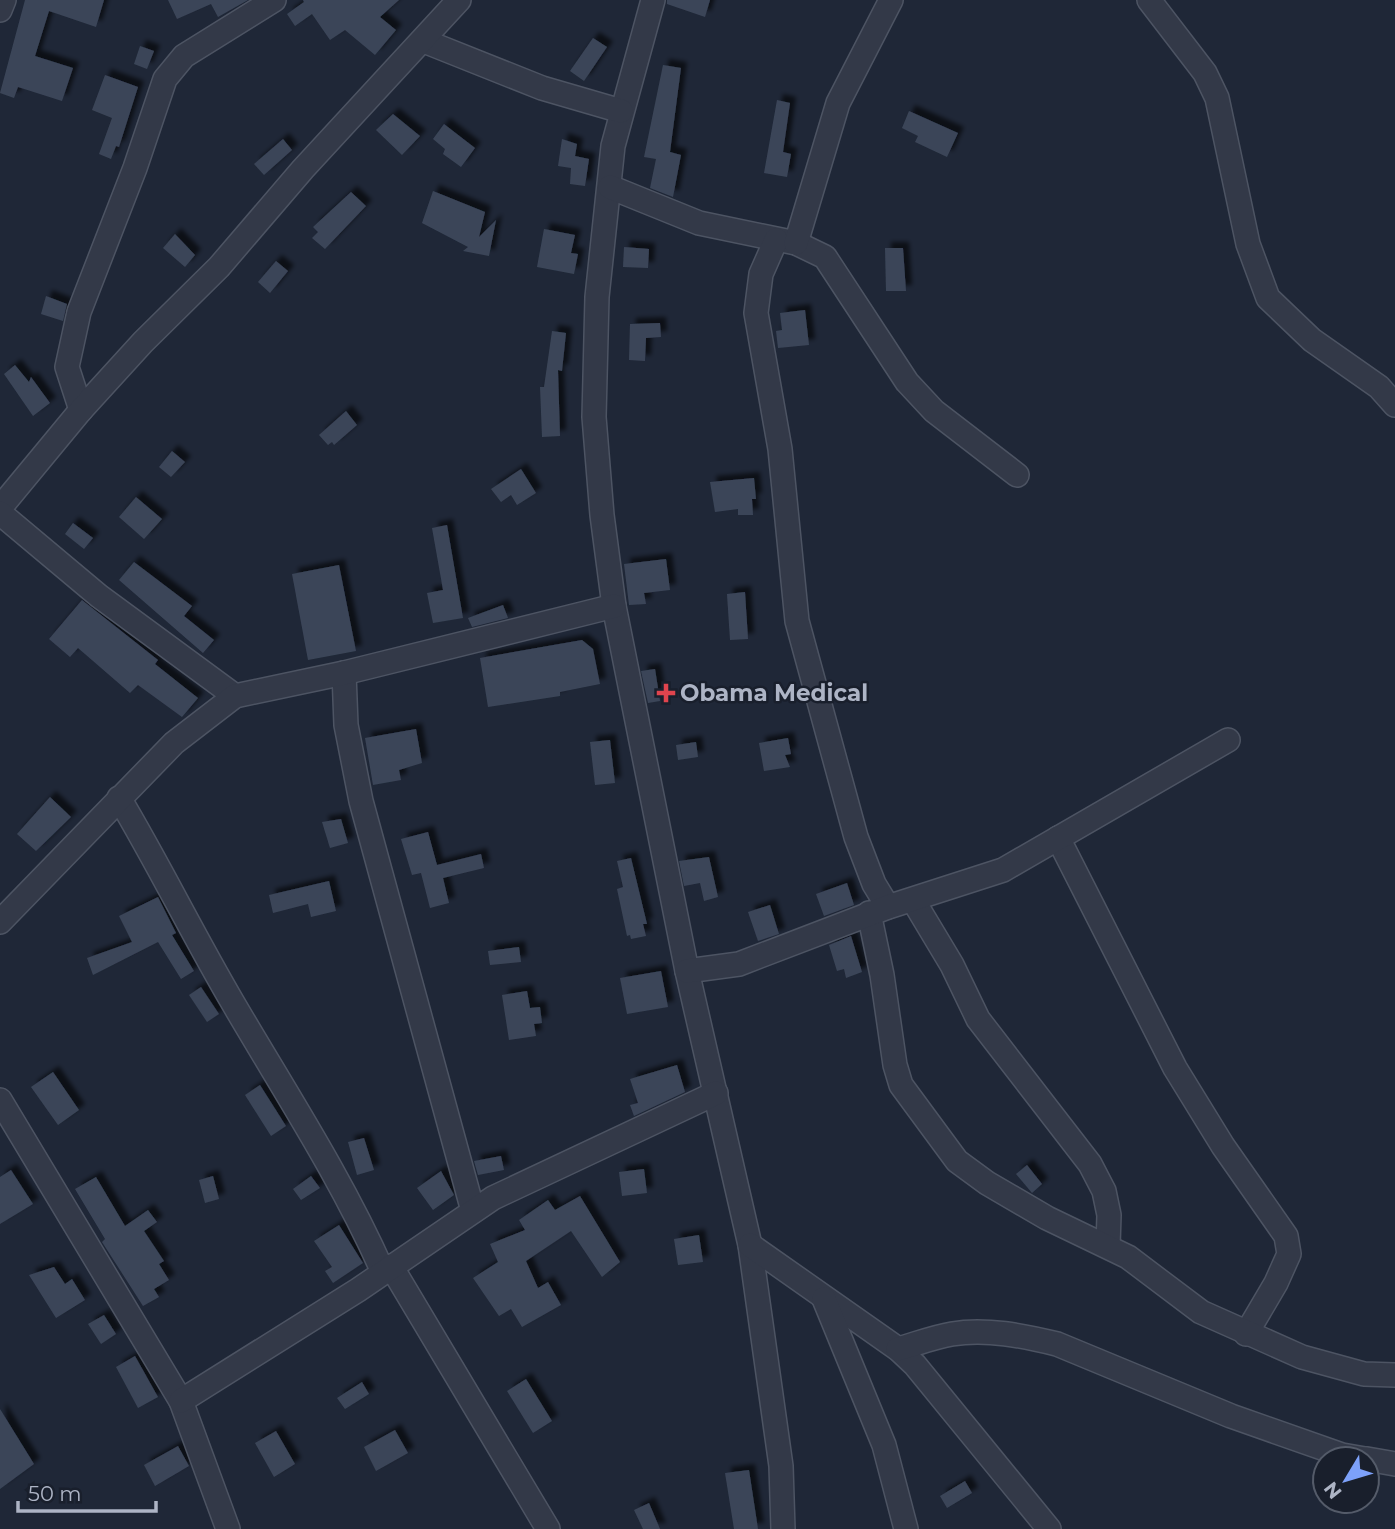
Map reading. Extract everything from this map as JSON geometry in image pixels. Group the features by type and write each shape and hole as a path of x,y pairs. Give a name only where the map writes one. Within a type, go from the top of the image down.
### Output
{"street":[{"path":"0,10 4,0"},
{"path":"81,410 67,367 79,312 135,168 165,79 184,56 274,0"},
{"path":"235,696 99,596 0,511 81,410 143,342 219,267 303,169 424,41 458,0"},
{"path":"653,0 613,146 597,297 594,417 614,606 687,971 750,1245 781,1466 783,1529"},
{"path":"891,0 838,103 786,242 761,274 756,313 780,449 797,621 878,910 882,975 895,1065 901,1085 957,1161 987,1183 1072,1232 1108,1246 1201,1312 1245,1334 1302,1357 1364,1374 1395,1375"},
{"path":"1149,0 1205,73 1217,98 1248,244 1268,298 1312,340 1379,387 1395,405"},
{"path":"424,41 542,88 621,111"},
{"path":"610,187 699,223 813,249 835,270 907,382 934,411 1017,475"},
{"path":"0,922 174,743 235,696 344,673 614,606"},
{"path":"344,673 346,725 361,801 473,1211"},
{"path":"687,971 738,964 878,910 1003,870 1228,740"},
{"path":"119,798 160,867 212,968 339,1180 387,1269 548,1529"},
{"path":"1058,838 1175,1068 1223,1146 1286,1236 1289,1254 1276,1283 1245,1334"},
{"path":"913,900 952,965 978,1019 1090,1164 1104,1191 1110,1215 1108,1246"},
{"path":"181,1401 504,1192 716,1093"},
{"path":"0,1100 181,1401 217,1492 228,1529"},
{"path":"750,1245 898,1349 931,1381 1034,1519 1049,1529"},
{"path":"824,1299 884,1446 906,1529"},
{"path":"898,1349 953,1334 988,1333 1057,1344 1231,1416 1314,1445"}],"building":[{"path":"25,0 104,0 96,27 49,11 35,56 73,68 62,101 18,87 14,98 0,93"},
{"path":"168,0 248,0 218,17 211,4 177,19"},
{"path":"303,0 399,0 380,17 396,30 375,55 345,30 330,40 312,14 295,26 287,14 304,2"},
{"path":"667,0 710,0 705,17 667,4"},
{"path":"593,38 607,47 584,81 570,71"},
{"path":"140,46 154,51 147,69 134,64"},
{"path":"663,65 681,68 670,152 681,155 673,197 650,188 656,159 644,157"},
{"path":"105,75 138,87 119,147 116,146 111,159 99,154 112,118 92,110"},
{"path":"777,100 790,103 783,152 791,154 787,177 764,173"},
{"path":"909,111 958,133 947,157 915,142 918,136 902,128"},
{"path":"393,114 420,136 402,155 376,130"},
{"path":"444,124 475,148 461,167 443,154 445,149 433,139"},
{"path":"283,139 292,150 264,175 254,164"},
{"path":"562,139 577,144 575,156 589,159 585,186 570,184 571,168 558,166"},
{"path":"433,191 485,212 479,237 496,220 489,256 463,251 468,247 422,223"},
{"path":"351,192 366,206 325,249 312,238 318,232 313,227"},
{"path":"544,229 575,235 571,253 578,254 574,274 537,267"},
{"path":"175,234 195,255 185,267 163,248"},
{"path":"624,247 649,249 648,268 623,267"},
{"path":"885,248 903,248 906,291 886,291"},
{"path":"276,261 288,271 270,293 258,282"},
{"path":"46,296 67,304 63,321 41,314"},
{"path":"805,310 809,345 778,348 776,331 782,330 780,313"},
{"path":"660,323 661,337 646,338 645,361 629,360 630,324"},
{"path":"552,331 566,333 562,371 558,370 560,436 542,437 540,387 544,387"},
{"path":"15,365 29,382 31,377 50,403 33,416 4,374"},
{"path":"346,411 357,425 334,445 332,442 328,445 319,435"},
{"path":"172,451 185,462 171,477 159,467"},
{"path":"521,469 536,493 517,505 511,495 501,502 491,489"},
{"path":"754,478 756,499 752,499 753,515 738,515 738,509 715,512 710,482"},
{"path":"136,497 162,519 144,539 119,517"},
{"path":"73,523 93,538 84,549 65,534"},
{"path":"447,525 463,618 433,623 427,593 443,590 432,528"},
{"path":"666,559 670,590 644,593 646,604 629,605 624,564"},
{"path":"134,562 192,606 184,616 214,640 203,653 119,580"},
{"path":"339,565 356,651 308,660 292,574"},
{"path":"745,592 748,639 730,640 727,594"},
{"path":"82,600 158,660 155,664 198,698 182,717 138,685 130,693 78,648 70,657 49,639"},
{"path":"503,605 508,618 472,627 468,618"},
{"path":"582,640 593,649 600,684 560,692 560,696 488,707 480,658"},
{"path":"655,669 660,701 648,703 641,671"},
{"path":"416,729 422,763 399,770 401,780 373,785 365,738"},
{"path":"788,738 791,754 785,755 790,767 764,771 759,743"},
{"path":"610,740 615,783 595,785 590,742"},
{"path":"696,742 698,757 678,760 676,745"},
{"path":"50,797 71,817 36,851 17,834"},
{"path":"341,819 348,843 330,848 322,822"},
{"path":"428,832 437,865 481,854 484,868 443,878 449,903 430,908 421,873 412,875 401,839"},
{"path":"709,857 718,897 704,901 700,883 684,886 679,861"},
{"path":"631,858 647,924 643,924 646,936 631,939 630,935 627,936 617,889 623,887 617,861"},
{"path":"329,881 336,911 311,917 308,904 273,913 269,895"},
{"path":"847,883 854,905 824,916 816,894"},
{"path":"158,897 176,933 172,935 194,971 181,979 158,942 93,975 87,958 132,942 119,916"},
{"path":"770,905 779,934 758,941 748,912"},
{"path":"851,936 862,972 846,978 844,969 837,971 829,945"},
{"path":"519,947 521,962 490,965 488,951"},
{"path":"661,971 668,1007 627,1014 620,978"},
{"path":"201,987 219,1014 207,1022 189,995"},
{"path":"527,991 530,1008 540,1007 542,1023 534,1024 536,1036 509,1040 502,995"},
{"path":"677,1065 685,1092 634,1116 630,1105 638,1103 630,1079"},
{"path":"53,1072 79,1110 58,1125 31,1087"},
{"path":"260,1085 286,1126 271,1136 245,1095"},
{"path":"364,1138 374,1170 357,1175 348,1142"},
{"path":"501,1156 504,1170 478,1175 474,1161"},
{"path":"1027,1165 1042,1184 1032,1193 1016,1174"},
{"path":"644,1169 647,1193 622,1196 619,1172"},
{"path":"11,1170 33,1204 0,1224 0,1177"},
{"path":"441,1171 454,1195 433,1210 417,1188"},
{"path":"213,1176 219,1199 205,1203 199,1180"},
{"path":"311,1176 320,1188 301,1200 293,1189"},
{"path":"96,1177 125,1226 148,1210 157,1222 144,1231 164,1261 159,1264 169,1280 154,1289 159,1297 143,1306 102,1242 105,1239 75,1189"},
{"path":"580,1196 620,1262 602,1277 571,1231 526,1261 538,1288 548,1282 561,1305 522,1327 511,1309 499,1316 473,1278 498,1262 490,1244 525,1230 519,1220 548,1200 555,1210"},
{"path":"339,1225 363,1263 333,1283 325,1271 332,1267 314,1241"},
{"path":"699,1235 703,1262 678,1265 674,1239"},
{"path":"54,1267 65,1284 72,1279 85,1300 56,1318 29,1275"},
{"path":"104,1315 116,1334 101,1344 88,1324"},
{"path":"135,1356 158,1397 138,1408 116,1367"},
{"path":"526,1379 552,1421 533,1433 507,1391"},
{"path":"362,1382 369,1394 345,1409 337,1398"},
{"path":"0,1409 34,1464 0,1489"},
{"path":"395,1430 408,1453 376,1471 364,1447"},
{"path":"276,1431 295,1464 274,1477 255,1443"},
{"path":"178,1446 189,1466 155,1486 144,1465"},
{"path":"749,1470 758,1529 734,1529 725,1473"},
{"path":"965,1481 972,1493 947,1508 940,1496"},
{"path":"649,1503 660,1529 643,1529 634,1510"}],"place":[{"name":"Obama Medical","path":"666,693"}]}
